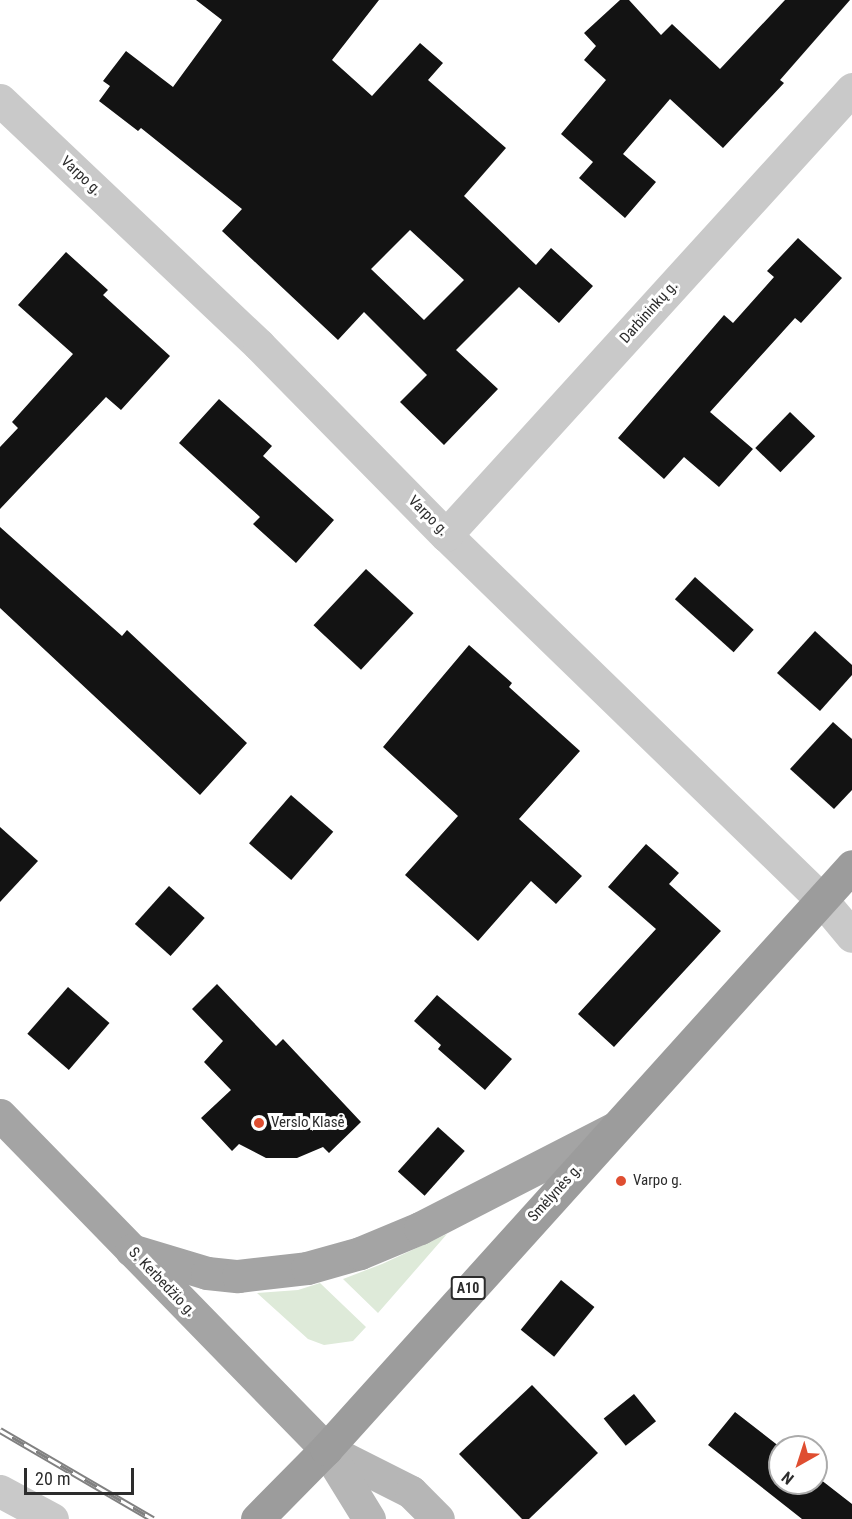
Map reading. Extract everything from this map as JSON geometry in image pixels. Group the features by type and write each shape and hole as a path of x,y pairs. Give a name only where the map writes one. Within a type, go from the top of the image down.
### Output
{"highway":[{"name":"Smėlynės g.","path":"257,1519 326,1449 852,866"}],"main road":[{"name":"S. Kerbedžio g.","path":"0,1115 326,1449 369,1519"},
{"path":"131,1250 207,1273 238,1276 307,1268 360,1252 420,1228 613,1129"},
{"name":"S. Kerbedžio g.","path":"326,1449 411,1492 438,1519"}],"street":[{"name":"Darbininkų g.","path":"446,535 852,89"},
{"name":"Varpo g.","path":"0,100 259,345 446,535 821,900 852,936"},
{"path":"0,1491 52,1519"}],"green space":[{"path":"447,1234 378,1313 343,1279 382,1264"},
{"path":"320,1283 366,1327 353,1341 324,1345 308,1339 257,1293 298,1290"}],"building":[{"path":"196,0 379,0 332,60 372,96 420,43 443,63 428,80 506,148 464,196 536,265 551,248 593,286 559,323 519,287 456,350 498,389 444,445 400,402 427,375 364,312 338,340 222,231 242,209 141,128 138,131 99,101 110,86 103,81 126,51 173,87 222,20","holes":["410,230 464,280 424,320 371,269"]},
{"path":"620,0 629,0 661,35 672,24 720,69 785,0 850,0 780,80 784,83 723,148 670,99 623,154 656,182 625,218 579,178 593,162 561,134 606,80 584,60 596,46 584,33"},
{"path":"798,238 842,278 801,323 795,318 710,412 753,449 719,487 684,457 664,479 618,438 724,315 733,323 774,277 767,271"},
{"path":"66,252 108,290 103,295 170,356 121,410 106,397 0,509 0,447 18,428 12,422 73,354 18,305"},
{"path":"219,399 272,446 263,456 334,520 296,563 253,524 260,517 179,443"},
{"path":"790,412 815,436 780,472 755,448"},
{"path":"0,527 122,636 127,630 247,743 200,795 0,608"},
{"path":"366,569 414,613 361,670 313,625"},
{"path":"695,577 754,630 734,652 675,599"},
{"path":"815,631 852,665 852,675 820,711 777,673"},
{"path":"469,645 512,683 509,687 580,751 519,819 582,876 556,904 531,881 478,941 405,875 458,816 383,747"},
{"path":"833,722 852,739 852,790 834,809 790,769"},
{"path":"291,795 333,832 291,880 249,843"},
{"path":"0,827 38,861 0,902"},
{"path":"646,844 679,873 669,884 721,931 614,1047 578,1014 656,929 608,887"},
{"path":"169,886 205,918 171,956 135,924"},
{"path":"217,984 276,1046 283,1039 361,1122 329,1153 323,1147 297,1158 266,1158 239,1144 232,1151 201,1118 231,1090 204,1062 223,1041 192,1009"},
{"path":"68,987 110,1023 69,1070 27,1034"},
{"path":"437,995 512,1059 485,1090 438,1049 441,1045 414,1021"},
{"path":"438,1127 465,1151 425,1196 398,1172"},
{"path":"561,1280 594,1307 554,1357 521,1330"},
{"path":"532,1385 598,1453 529,1519 522,1519 459,1454"},
{"path":"634,1394 656,1421 626,1446 604,1419"},
{"path":"735,1412 768,1438 768,1492 708,1445"},
{"path":"828,1485 852,1504 852,1519 802,1519 772,1495 828,1495"}],"railway":[{"path":"0,1430 153,1519"}],"place":[{"name":"Verslo Klasė","path":"259,1123"},
{"name":"Varpo g.","path":"621,1181"}]}
